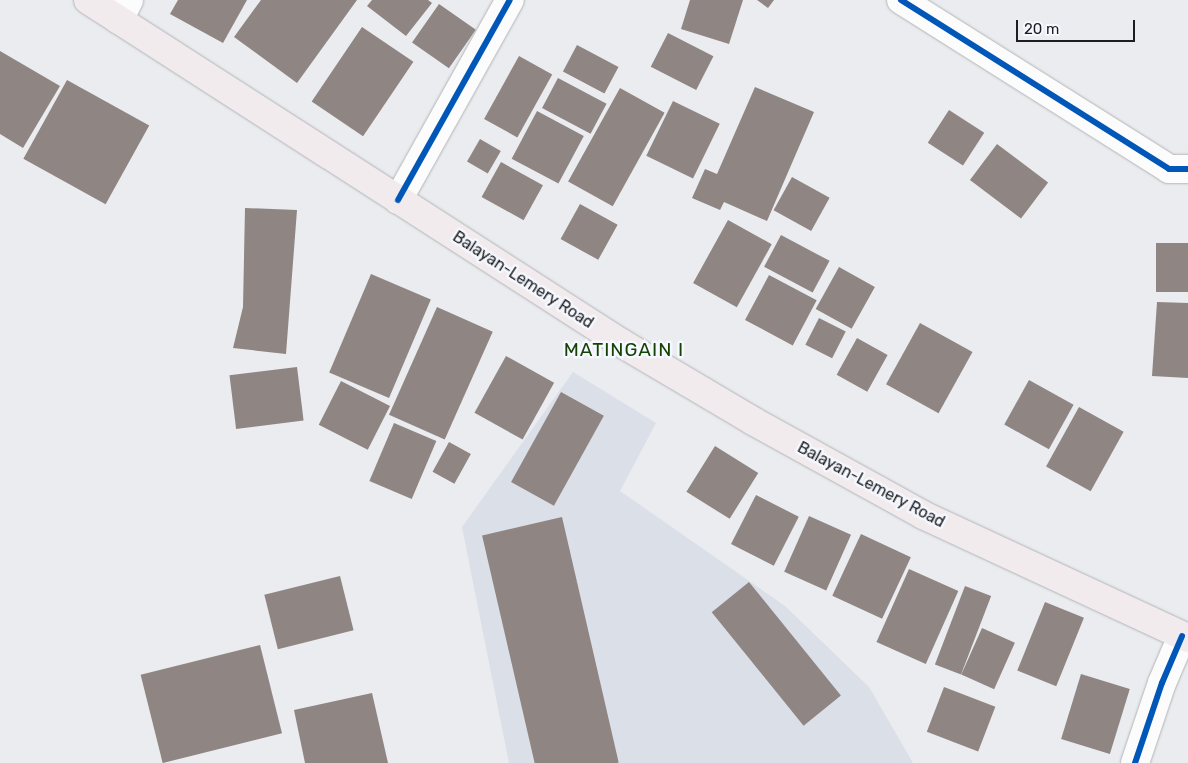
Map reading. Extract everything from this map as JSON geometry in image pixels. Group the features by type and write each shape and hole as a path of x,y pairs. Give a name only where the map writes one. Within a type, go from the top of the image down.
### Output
{"main road":[{"name":"Balayan-Lemery Road","path":"88,0 124,10 398,200 623,344 753,421 923,514 1185,637"}],"street":[{"path":"398,200 510,0"},
{"path":"902,0 1169,169 1188,169"},
{"path":"1136,763 1162,683 1185,637"}],"shaded area":[{"path":"573,372 656,423 620,491 785,606 869,687 913,763 509,763 462,527"}],"building":[{"path":"178,0 247,0 223,43 170,14"},
{"path":"261,0 357,0 297,83 234,37"},
{"path":"372,0 428,0 432,3 406,36 367,6"},
{"path":"690,0 743,0 729,44 681,29"},
{"path":"757,0 774,0 768,8"},
{"path":"439,4 476,30 449,68 412,43"},
{"path":"362,27 413,62 363,136 312,102"},
{"path":"668,33 713,56 696,90 651,67"},
{"path":"577,45 618,67 604,94 563,71"},
{"path":"0,51 60,86 23,148 0,134"},
{"path":"519,56 552,74 517,137 484,119"},
{"path":"558,78 607,104 591,134 542,108"},
{"path":"67,80 149,126 106,204 23,159"},
{"path":"755,87 814,112 767,221 724,202 720,210 692,198 705,169 717,174"},
{"path":"620,88 665,113 613,206 568,182"},
{"path":"673,101 720,124 693,179 646,156"},
{"path":"949,110 984,133 963,166 928,143"},
{"path":"537,111 584,136 558,184 512,159"},
{"path":"480,139 501,151 488,174 467,162"},
{"path":"997,144 1048,183 1021,218 970,180"},
{"path":"501,162 543,185 524,220 482,197"},
{"path":"792,177 830,198 811,231 774,210"},
{"path":"580,204 618,225 598,260 561,239"},
{"path":"245,208 297,210 286,354 233,348 243,307"},
{"path":"728,220 772,244 737,307 693,283"},
{"path":"781,235 830,261 813,293 764,267"},
{"path":"1156,243 1188,243 1188,292 1156,292"},
{"path":"839,267 875,287 852,329 816,309"},
{"path":"371,274 431,299 389,398 329,372"},
{"path":"769,275 817,300 793,345 745,320"},
{"path":"1157,302 1188,303 1188,378 1152,376"},
{"path":"437,307 493,332 445,440 389,415"},
{"path":"819,318 846,332 832,358 805,345"},
{"path":"920,323 972,352 939,413 886,384"},
{"path":"857,338 888,355 867,392 837,375"},
{"path":"506,356 554,383 523,440 474,413"},
{"path":"297,367 304,421 236,429 230,375"},
{"path":"1029,380 1074,405 1049,449 1004,425"},
{"path":"341,381 390,406 368,450 319,425"},
{"path":"561,392 604,416 554,506 511,482"},
{"path":"1079,407 1124,432 1091,491 1046,466"},
{"path":"394,423 436,441 412,499 369,481"},
{"path":"449,442 471,454 454,484 433,472"},
{"path":"715,446 758,473 730,519 686,492"},
{"path":"756,495 799,517 774,566 731,544"},
{"path":"809,516 851,535 826,590 784,572"},
{"path":"562,517 619,763 535,763 482,535"},
{"path":"861,534 911,557 882,619 832,596"},
{"path":"909,569 958,591 926,664 876,642"},
{"path":"340,576 354,630 278,649 264,595"},
{"path":"749,582 841,695 804,726 712,612"},
{"path":"965,586 991,596 961,674 935,664"},
{"path":"1045,602 1084,618 1056,686 1017,671"},
{"path":"982,628 1015,643 994,689 961,675"},
{"path":"260,645 282,733 163,763 141,675"},
{"path":"1081,674 1130,689 1110,754 1061,739"},
{"path":"944,687 995,707 978,752 927,732"},
{"path":"372,693 388,763 305,763 294,710"}],"cycle path":[{"path":"398,200 510,0"},
{"path":"901,0 1169,169 1188,169"},
{"path":"1135,763 1162,683 1182,636"}],"district":[{"name":"MATINGAIN I","path":"624,350"}]}
